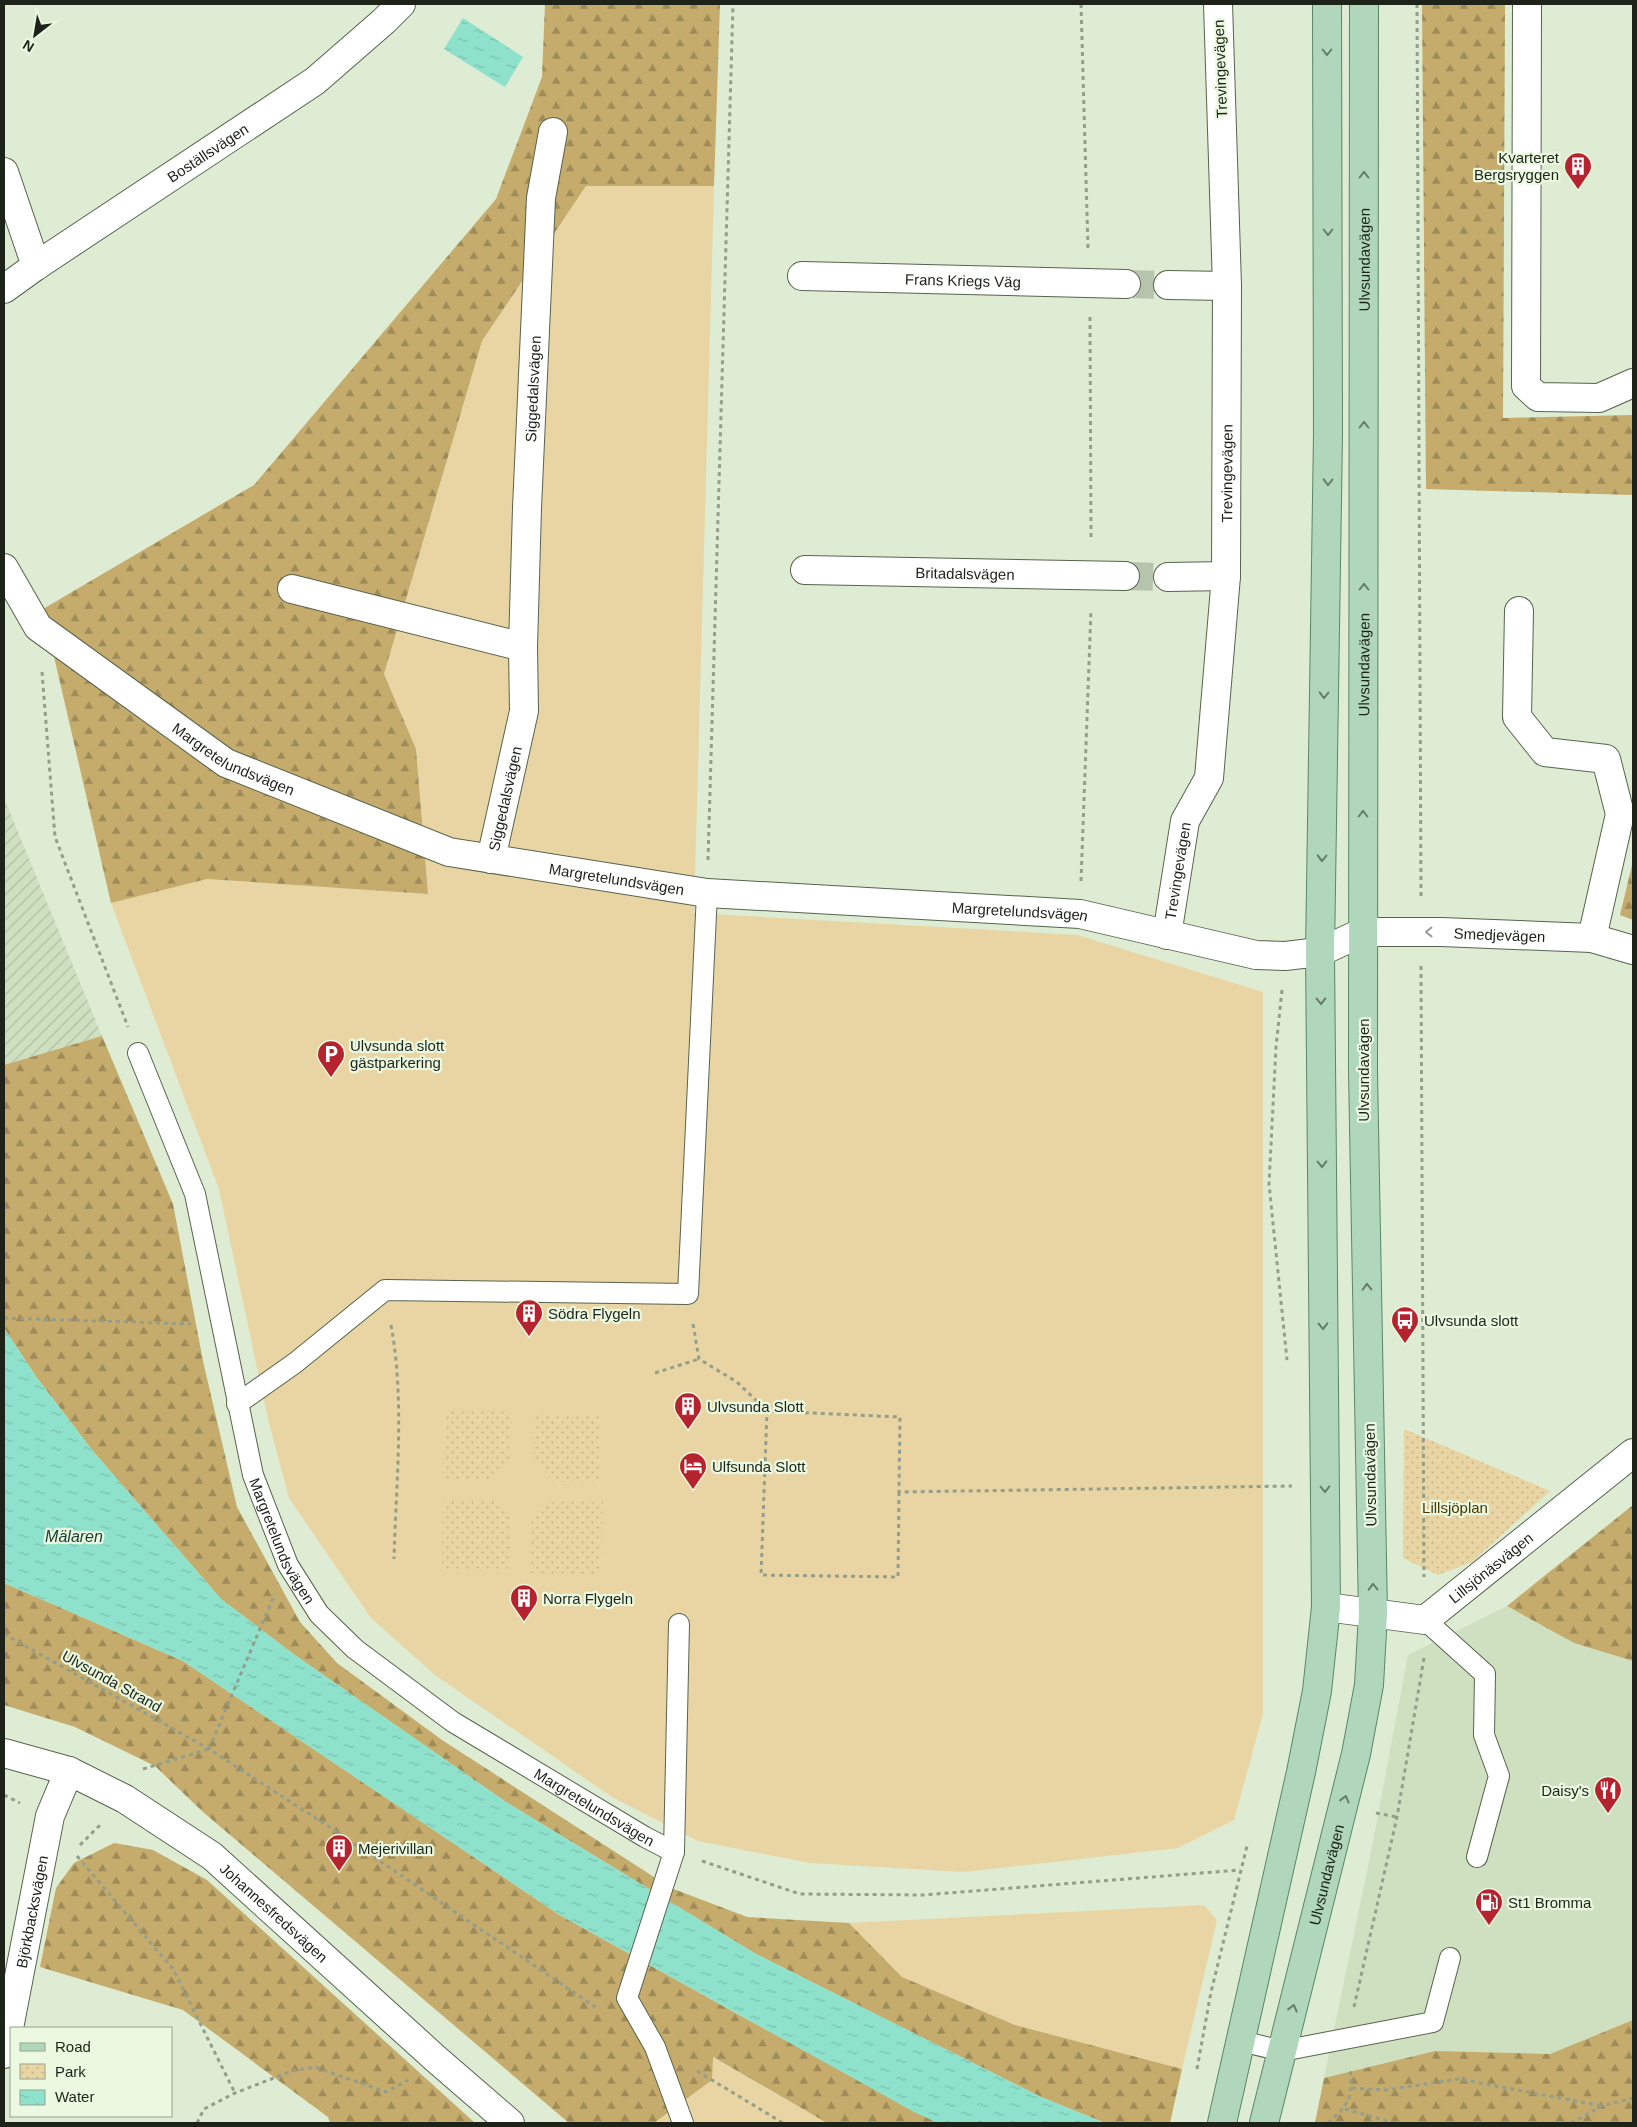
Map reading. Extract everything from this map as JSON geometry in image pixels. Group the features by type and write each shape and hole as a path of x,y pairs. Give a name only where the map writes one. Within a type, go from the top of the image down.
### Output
{"main road":[{"path":"1222,2123 1317,1691 1326,1607 1320,952 1328,434 1327,4"},
{"name":"Ulvsundavägen","path":"1264,2123 1356,1754 1369,1685 1373,1614 1363,1081 1364,4"}],"street":[{"name":"Boställsvägen","path":"4,289 315,81 384,22 401,4"},
{"name":"Trevingevägen","path":"1167,935 1185,821 1209,778 1226,576 1227,286 1218,4"},
{"path":"1527,4 1526,386 1538,397 1599,398 1633,383"},
{"name":"Siggedalsvägen","path":"491,859 524,711 523,647 527,499 541,198 553,132"},
{"path":"4,172 36,266"},
{"name":"Frans Kriegs Väg","path":"802,276 1126,284"},
{"path":"1168,285 1227,286"},
{"name":"Margretelundsvägen","path":"4,568 38,627 226,763 449,852 707,893 1080,914 1256,955 1285,956 1320,952 1363,932"},
{"name":"Britadalsvägen","path":"805,570 1125,576"},
{"path":"1168,577 1226,576"},
{"path":"292,589 523,647"},
{"path":"1519,611 1517,717 1545,752 1606,759 1620,814 1592,938"},
{"name":"Smedjevägen","path":"1363,932 1421,932 1592,938 1633,950"},
{"name":"Lillsjönäsvägen","path":"1424,1620 1633,1454"},
{"path":"1326,1607 1424,1620"},
{"name":"Johannesfredsvägen","path":"4,1753 69,1771 125,1799 212,1856 436,2059 510,2123"},
{"name":"Björkbacksvägen","path":"4,2054 50,1816 69,1771"}],"lane":[{"path":"237,1404 295,1363 385,1290 688,1294 707,893"},
{"name":"Margretelundsvägen","path":"138,1053 195,1194 253,1475 288,1565 319,1614 355,1649 453,1722 645,1838 674,1852"},
{"path":"1424,1620 1485,1674 1484,1735 1499,1776 1477,1857"},
{"path":"679,1624 674,1852 628,1998 655,2047 683,2123"},
{"path":"1241,2041 1282,2051 1433,2022 1450,1958"}],"path":[{"path":"707,893 733,4"},
{"path":"1080,914 1092,576 1089,283 1081,4"},
{"path":"1328,2123 1345,2109 1352,2088 1347,2039 1397,1817 1424,1654 1417,4"},
{"path":"38,627 55,837 138,1053"},
{"path":"385,1290 395,1348 398,1416 394,1560"},
{"path":"688,1294 699,1359"},
{"path":"4,1318 222,1324"},
{"path":"655,1373 699,1359 737,1382 767,1411 900,1417 898,1577 761,1574 767,1411"},
{"path":"396,1480 402,1480"},
{"path":"900,1492 1300,1485"},
{"path":"136,1770 209,1749 270,1607"},
{"name":"Ulvsunda Strand","path":"4,1634 209,1749 334,1830 606,2013"},
{"path":"74,1852 173,1969 235,2093"},
{"path":"674,1852 800,1894 923,1895 1240,1870 1211,1992 1195,2076"},
{"path":"655,2047 784,2123"},
{"path":"197,2123 204,2109 235,2093 292,2071 315,2067 386,2092 410,2079 436,2059"},
{"path":"1352,2088 1386,2090 1459,2079 1602,2106"},
{"path":"1571,2123 1602,2106 1633,2098"},
{"path":"1345,2109 1394,2123"}],"shaded area":[{"path":"4,785 6,803 102,1036 4,1065"},
{"path":"1507,1606 1574,1643 1633,1661 1633,2020 1550,2054 1435,2051 1324,2078 1372,1847 1408,1655"}],"green space":[{"path":"545,4 720,4 714,186 586,186 482,341 384,674 416,749 428,894 207,879 111,903 43,609 254,485 496,199 542,77"},
{"path":"1422,4 1505,4 1503,418 1633,415 1633,495 1426,489"},
{"path":"586,186 714,186 694,913 1077,935 1263,992 1263,1714 1234,1820 1178,1848 964,1872 810,1863 698,1841 612,1797 435,1675 371,1618 289,1498 268,1419 219,1189 111,903 206,879 428,894 416,749 384,674 482,341"},
{"path":"1633,861 1633,920 1620,915"},
{"path":"102,1036 173,1204 203,1361 237,1507 300,1622 337,1663 442,1740 671,1888 747,1917 849,1923 902,1977 1015,2025 1182,2069 1170,2123 1105,2123 1041,2097 756,1954 506,1802 292,1653 221,1599 92,1450 37,1378 4,1328 4,1065"},
{"path":"444,1411 512,1412 511,1461 492,1482 443,1479"},
{"path":"533,1413 600,1415 601,1482 551,1482 545,1472 533,1463"},
{"name":"Lillsjöplan","path":"1404,1429 1550,1491 1472,1562 1438,1575 1403,1558"},
{"path":"443,1500 496,1501 511,1518 508,1571 442,1571"},
{"path":"549,1502 603,1502 601,1574 531,1573 532,1521"},
{"path":"1633,1505 1633,1661 1574,1643 1507,1606"},
{"path":"4,1583 183,1661 558,1914 938,2123 827,2123 713,2057 712,2080 654,2123 569,2123 203,1812 155,1766 75,1727 4,1705"},
{"path":"114,1843 153,1850 207,1880 475,2123 330,2123 328,2117 183,2010 40,1967 56,1888 74,1863"},
{"path":"1204,1905 1217,1920 1182,2069 1015,2025 902,1977 849,1923"},
{"path":"1633,2020 1633,2123 1315,2123 1324,2078 1435,2051 1550,2054"},
{"path":"712,2057 827,2123 654,2123 712,2080"}],"water":[{"path":"463,18 523,57 505,87 444,49"},
{"name":"Mälaren","path":"4,1328 37,1378 92,1450 221,1599 292,1653 506,1802 756,1954 1041,2097 1105,2123 938,2123 914,2112 558,1914 183,1661 4,1583"}],"tunnel":[{"path":"1126,284 1168,285"},
{"path":"1125,576 1168,577"}],"place":[{"name":"Kvarteret Bergsryggen","path":"1578,190"},
{"name":"Ulvsunda slott gästparkering","path":"331,1078"},
{"name":"Södra Flygeln","path":"529,1337"},
{"name":"Ulvsunda slott","path":"1405,1344"},
{"name":"Ulvsunda Slott","path":"688,1430"},
{"name":"Ulfsunda Slott","path":"693,1490"},
{"name":"Norra Flygeln","path":"524,1622"},
{"name":"Daisy's","path":"1608,1814"},
{"name":"Mejerivillan","path":"339,1872"},
{"name":"St1 Bromma","path":"1489,1926"}]}
